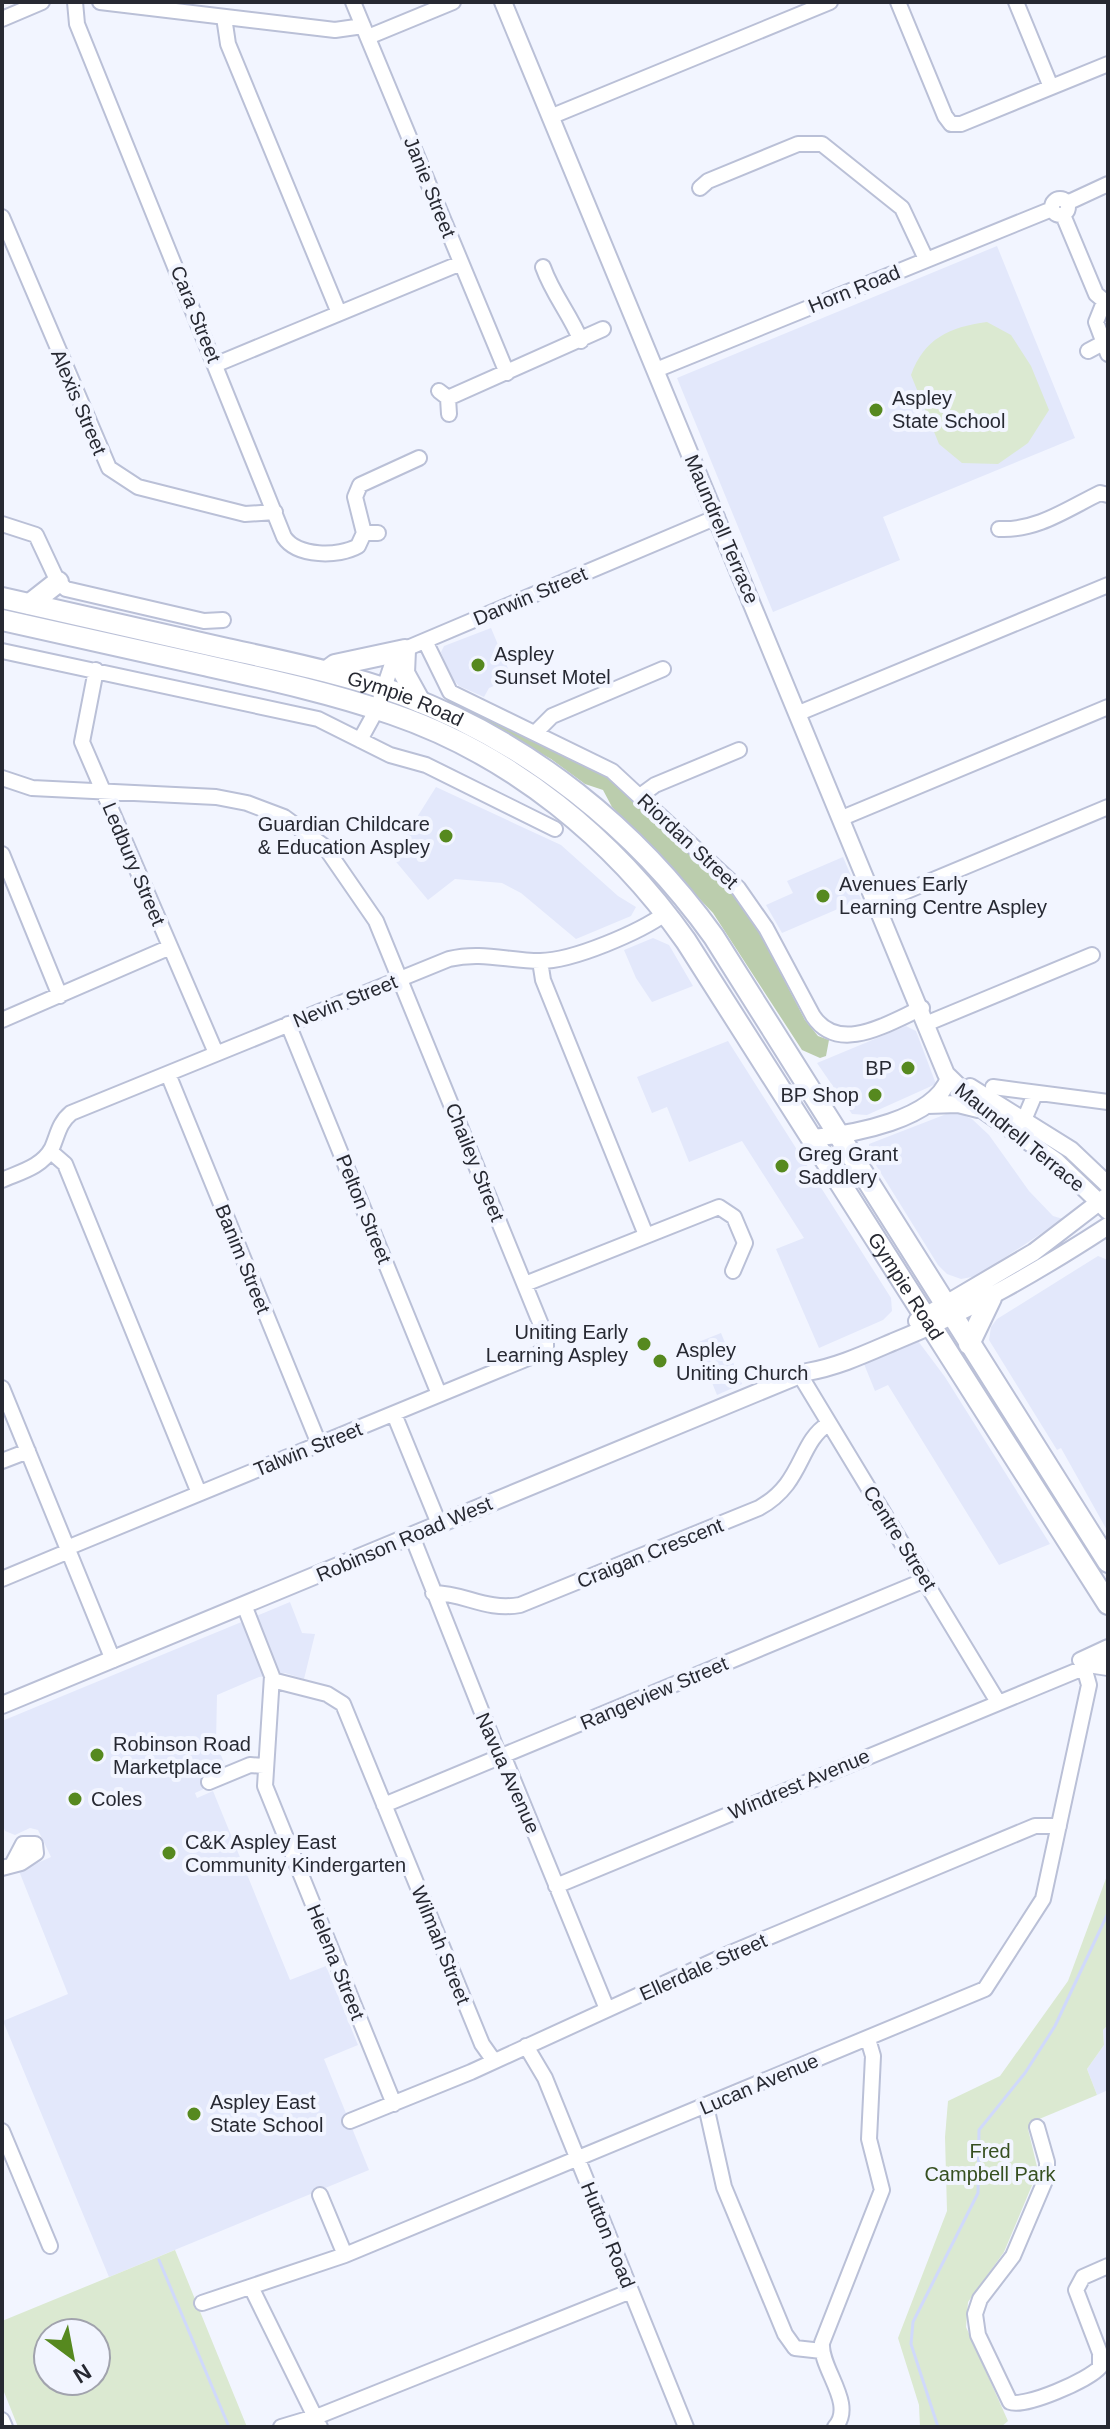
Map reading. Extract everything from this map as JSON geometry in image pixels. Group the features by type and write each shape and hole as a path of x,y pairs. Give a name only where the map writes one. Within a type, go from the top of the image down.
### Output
{"highway":[{"path":"30,604 62,585 72,614"},
{"name":"Gympie Road","path":"2,598 327,671 383,688 420,702 515,750 597,809 641,849 683,897 725,954 1108,1562"},
{"name":"Gympie Road","path":"2,620 286,684 377,709 465,746 546,796 623,863 666,913 704,968 1108,1604"},
{"path":"327,671 335,665 405,650 404,673 420,702"},
{"path":"704,968 725,954"},
{"path":"969,1344 991,1298"}],"main road":[{"name":"Maundrell Terrace","path":"503,2 949,1078 983,1110 1056,1161 1105,1203"},
{"name":"Maundrell Terrace","path":"942,1057 963,1081 1090,1167 1108,1185"},
{"path":"813,1138 865,1131 927,1105 944,1092 949,1078"},
{"path":"927,1105 958,1104 983,1110"},
{"path":"1090,1167 1108,1167"},
{"path":"1074,1223 1075,1180"},
{"name":"Robinson Road West","path":"2,1705 803,1374 818,1363 930,1322 949,1312 1105,1203"},
{"name":"Robinson Road West","path":"949,1312 991,1298 1108,1226"},
{"path":"1088,1239 1108,1241"}],"street":[{"path":"2,19 42,2"},
{"name":"Cara Street","path":"75,2 77,24 286,541 300,550 346,552 358,546 371,533 355,497 360,485 419,458"},
{"path":"100,2 366,31 453,2"},
{"name":"Janie Street","path":"353,2 507,373"},
{"path":"550,117 830,2"},
{"path":"898,2 951,124 961,124 1108,64"},
{"path":"1016,2 1051,87"},
{"path":"224,17 228,44 339,313"},
{"path":"700,188 708,181 798,144 822,144 902,208 926,259"},
{"name":"Horn Road","path":"656,370 926,259 1061,209 1108,184"},
{"path":"1061,209 1096,294 1106,303 1096,318 1106,349 1088,351"},
{"name":"Alexis Street","path":"2,217 109,468 138,487 245,514 275,512"},
{"path":"217,364 461,263"},
{"path":"543,267 554,297 567,308 581,341"},
{"path":"449,414 443,395 507,373 603,329"},
{"path":"999,529 1021,530 1077,507 1100,493 1108,495"},
{"name":"Darwin Street","path":"405,650 717,517"},
{"path":"2,524 36,535 62,585 204,621 223,620"},
{"path":"799,713 1108,585"},
{"name":"Riordan Street","path":"425,641 450,692 601,764 640,796 748,898 809,1010 825,1031 844,1036 857,1035 925,1015"},
{"path":"377,709 392,664 405,650"},
{"path":"2,651 288,710 318,719 374,748 418,762 555,829"},
{"path":"535,733 552,716 663,669"},
{"name":"Ledbury Street","path":"96,670 82,737 168,948 216,1053"},
{"path":"842,818 1108,707"},
{"name":"Gympie Road","path":"360,740 377,709"},
{"name":"Gympie Road","path":"374,748 377,709"},
{"path":"640,796 655,785 739,750"},
{"name":"Chailey Street","path":"2,778 32,788 216,797 247,803 284,817 325,847 376,921 525,1284 546,1337 546,1347"},
{"path":"878,903 1108,807"},
{"path":"2,854 60,996"},
{"name":"Nevin Street","path":"50,1151 62,1121 71,1113 399,979 464,955 481,953 540,961 579,953 648,925 666,913"},
{"path":"2,1020 168,948"},
{"path":"925,1015 1092,955"},
{"path":"540,961 543,980 646,1235"},
{"name":"Pelton Street","path":"288,1024 439,1394"},
{"name":"Banim Street","path":"168,1074 319,1444"},
{"path":"993,1087 1108,1102"},
{"path":"1024,1120 1035,1094"},
{"path":"2,1180 41,1162 50,1151 65,1164 199,1493"},
{"path":"525,1284 719,1207 734,1217 745,1243 733,1271"},
{"name":"Talwin Street","path":"2,1579 199,1493 538,1354 546,1347"},
{"name":"Centre Street","path":"803,1374 828,1424 998,1702"},
{"path":"2,1388 113,1660"},
{"path":"394,1414 439,1524"},
{"name":"Craigan Crescent","path":"433,1593 450,1594 487,1607 520,1605 759,1508 791,1482 815,1436 828,1424"},
{"path":"2,1461 28,1451"},
{"name":"Navua Avenue","path":"412,1536 607,2009"},
{"name":"Rangeview Street","path":"384,1805 925,1580"},
{"path":"244,1605 272,1680"},
{"name":"Windrest Avenue","path":"556,1886 1098,1660"},
{"name":"Lucan Avenue","path":"202,2303 345,2255 990,1986 1043,1899 1089,1685 1098,1660"},
{"name":"Helena Street","path":"272,1680 264,1766 268,1795 394,2104"},
{"name":"Wilmah Street","path":"272,1680 327,1694 341,1701 482,2044 494,2061"},
{"path":"209,1782 250,1765 264,1766"},
{"name":"Ellerdale Street","path":"350,2121 494,2061 733,1952 1035,1826 1059,1826"},
{"path":"835,2427 841,2417 841,2406 822,2351 824,2336 882,2190 869,2139 873,2056 868,2039"},
{"name":"Hutton Road","path":"526,2046 541,2068 686,2427"},
{"path":"706,2106 724,2187 785,2334 795,2348 822,2351"},
{"path":"1037,2127 1047,2162 1047,2176 1013,2256 980,2299 975,2314 978,2335 1010,2402 1025,2403 1097,2370 1102,2358 1076,2290 1083,2277 1108,2266"},
{"path":"2,2131 50,2246"},
{"path":"320,2195 345,2255"},
{"path":"251,2287 318,2422"},
{"path":"281,2427 318,2422 631,2291"},
{"path":"2,2420 5,2427"}],"shaded area":[{"name":"Aspley State School","path":"997,246 1075,438 883,517 900,560 773,612 677,378"},
{"path":"491,628 512,678 489,688 484,697 459,686 450,676 441,652 444,646"},
{"path":"436,787 561,845 618,896 636,907 631,916 576,939 521,893 502,883 455,879 428,900 392,857"},
{"name":"Avenues Early Learning Centre Aspley","path":"843,857 861,899 782,933 766,905 793,893 787,881"},
{"path":"653,938 669,945 693,986 652,1002 636,978 624,950"},
{"path":"906,1026 916,1031 936,1084 867,1115 852,1114 817,1063"},
{"path":"728,1041 891,1298 892,1311 883,1320 819,1348 776,1249 804,1238 742,1141 689,1162 667,1107 652,1113 637,1077"},
{"path":"949,1113 959,1113 972,1119 989,1135 1029,1191 1053,1216 1063,1219 977,1276 961,1279 947,1274 938,1265 869,1154 869,1144"},
{"path":"1098,1256 1108,1260 1108,1532 1061,1448 1057,1450 989,1340 991,1327 997,1319"},
{"path":"721,1333 742,1384 717,1395 696,1343"},
{"path":"918,1341 945,1377 1050,1544 999,1565 888,1385 875,1391 864,1364"},
{"name":"Aspley East State School","path":"290,1602 302,1633 315,1634 304,1679 285,1673 259,1677 217,1695 216,1743 225,1765 202,1774 208,1787 195,1793 197,1798 213,1791 290,1980 326,1966 358,2045 324,2059 369,2170 109,2277 3,2021 68,1994 19,1871 51,1857 38,1830 30,1828 15,1835 5,1831 2,1823 2,1721"},
{"path":"1108,2025 1108,2090 1097,2095 1087,2069 1104,2045 1103,2030"}],"green space":[{"path":"987,322 1011,335 1031,366 1049,410 1028,443 998,464 962,463 939,444 911,375 923,352 940,337 961,327"},
{"path":"445,695 607,775 718,877 750,914 805,1020 818,1036 829,1040 826,1056 820,1058 802,1050 713,913 612,807 603,790 585,784 551,759 448,702"},
{"name":"Fred Campbell Park","path":"1108,1873 1108,2025 1103,2030 1104,2045 1087,2069 1097,2095 1032,2122 1028,2129 1038,2171 1004,2252 968,2302 966,2327 1008,2421 1001,2427 920,2427 919,2405 898,2338 947,2211 945,2137 948,2101 1000,2076 1068,1981"},
{"path":"175,2250 247,2427 18,2427 2,2387 2,2321"}],"waterway":[{"path":"938,2427 911,2344 913,2322 978,2193 979,2130 1025,2073 1055,2026 1108,1913"},
{"path":"159,2260 229,2427"}],"place":[{"name":"Aspley State School","path":"876,410"},
{"name":"Aspley Sunset Motel","path":"478,665"},
{"name":"Guardian Childcare & Education Aspley","path":"446,836"},
{"name":"Avenues Early Learning Centre Aspley","path":"823,896"},
{"name":"BP","path":"908,1068"},
{"name":"BP Shop","path":"875,1095"},
{"name":"Greg Grant Saddlery","path":"782,1166"},
{"name":"Uniting Early Learning Aspley","path":"644,1344"},
{"name":"Aspley Uniting Church","path":"660,1361"},
{"name":"Robinson Road Marketplace","path":"97,1755"},
{"name":"Coles","path":"75,1799"},
{"name":"C&K Aspley East Community Kindergarten","path":"169,1853"},
{"name":"Aspley East State School","path":"194,2114"}]}
